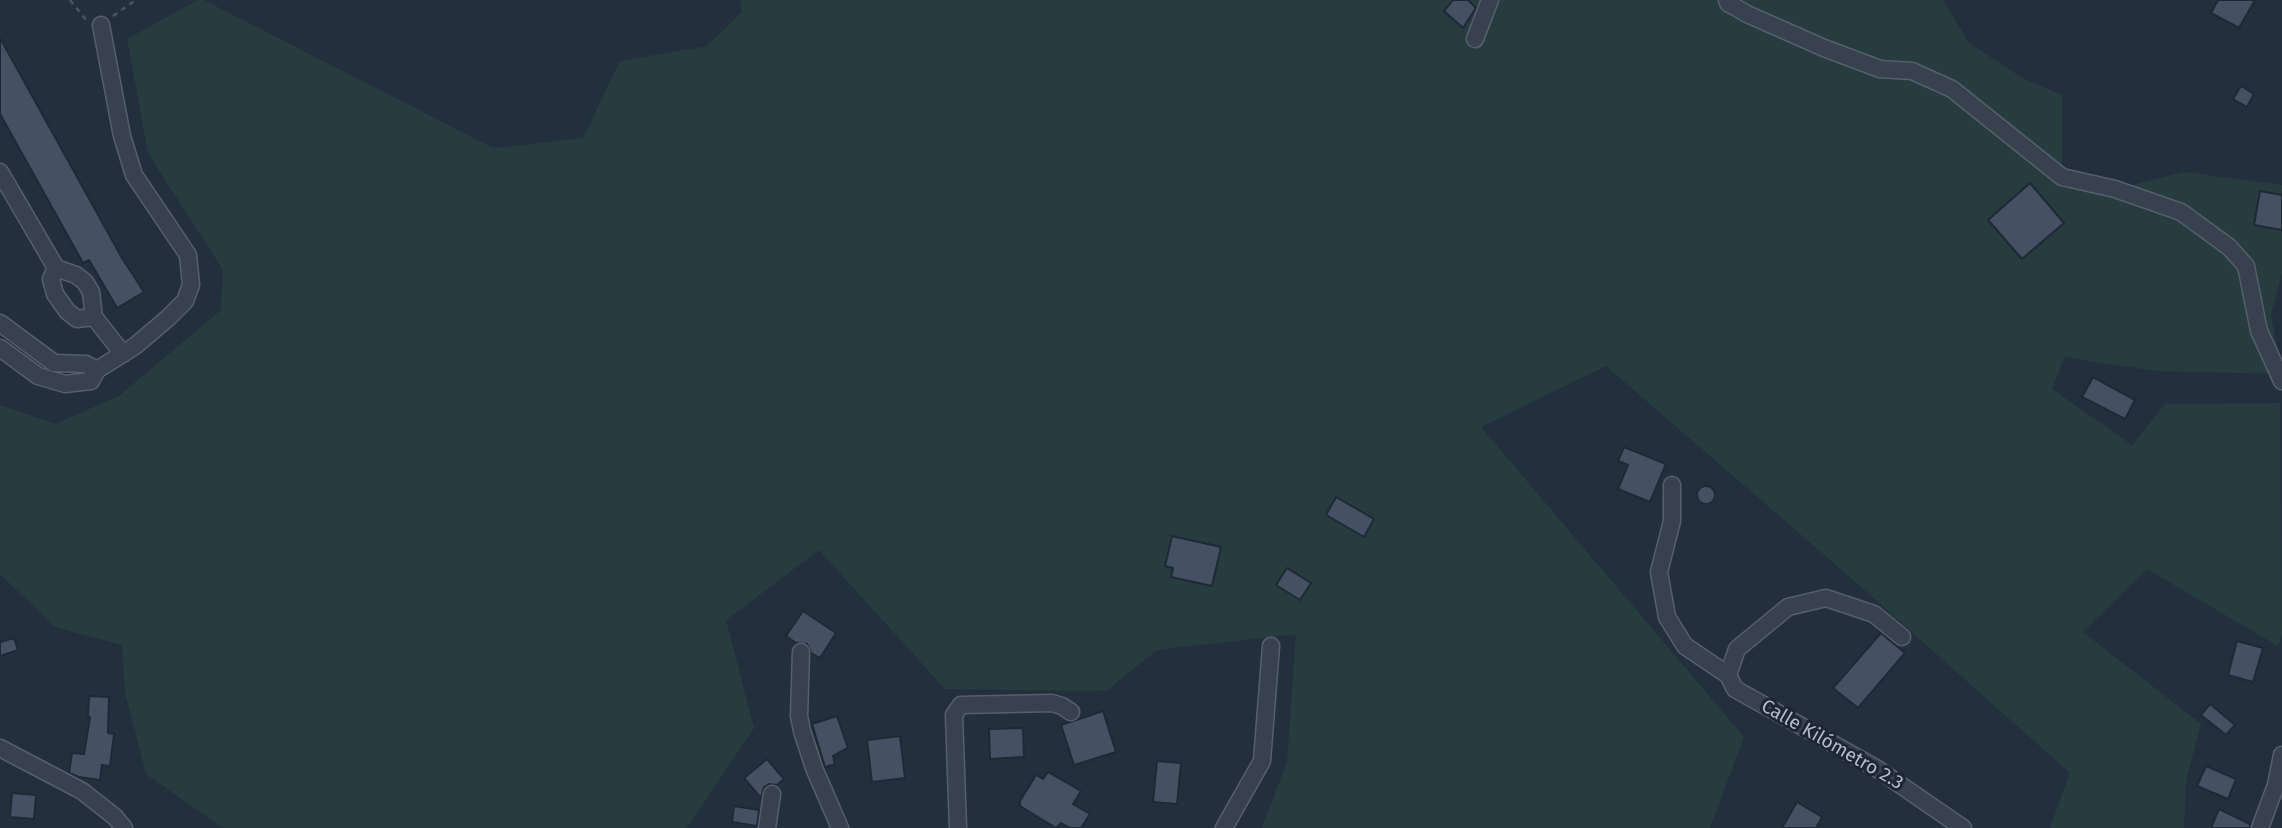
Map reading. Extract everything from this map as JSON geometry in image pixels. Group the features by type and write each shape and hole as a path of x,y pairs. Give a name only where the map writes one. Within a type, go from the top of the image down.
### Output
{"street":[{"path":"1475,38 1490,0"},
{"path":"1727,0 1728,4 1746,14 1824,48 1880,69 1912,71 1952,89 2062,177 2115,189 2181,212 2229,247 2246,266 2259,331 2282,381"},
{"path":"0,348 38,376 65,384 91,381 97,370 123,354 168,318 185,301 191,285 188,256 134,175 122,136 102,25"},
{"path":"0,172 56,268 76,275 85,282 91,292 94,317 123,354"},
{"path":"56,268 51,279 55,293 67,311 77,319 94,317"},
{"path":"0,323 54,363 86,364 97,370"},
{"name":"Calle Kilómetro 2.3","path":"1672,485 1672,521 1659,572 1667,617 1685,646 1728,675 1735,690 1876,768 1964,828"},
{"path":"1728,675 1737,649 1788,607 1826,598 1874,614 1902,637"},
{"path":"1224,828 1262,761 1271,646"},
{"path":"801,652 799,716 802,731 814,768 841,828"},
{"path":"958,828 954,716 961,705 1052,703 1071,712"},
{"path":"0,748 82,791 115,817 124,828"},
{"path":"2260,828 2276,785 2282,755"},
{"path":"767,828 772,794"}],"green space":[{"path":"198,0 204,0 493,148 583,138 620,61 707,46 742,12 740,0 1943,0 1969,43 2024,79 2062,95 2062,168 2096,194 2184,172 2282,185 2282,273 2271,315 2282,374 2155,371 2064,357 2052,389 2132,445 2165,404 2280,403 2282,635 2278,646 2147,569 2083,632 2201,724 2186,781 2184,828 2050,828 2070,773 1851,578 1606,366 1481,427 1744,737 1710,828 1262,828 1287,762 1296,634 1157,650 1106,691 945,689 819,550 726,620 754,728 687,828 223,828 146,774 125,692 122,645 55,627 0,574 0,405 55,424 119,396 221,310 223,270 148,153 127,39"}],"building":[{"path":"1453,0 1468,0 1476,8 1463,28 1444,11"},
{"path":"2218,0 2255,0 2239,28 2211,13"},
{"path":"0,38 122,258 144,292 117,308 89,260 83,263 0,114"},
{"path":"2241,86 2254,94 2247,107 2233,99"},
{"path":"2030,183 2064,223 2022,259 1988,220"},
{"path":"2260,191 2282,195 2282,230 2254,225"},
{"path":"2093,377 2135,400 2125,419 2082,397"},
{"path":"1624,447 1666,464 1650,502 1618,489 1628,465 1618,461"},
{"path":"1702,486 1710,486 1715,495 1713,502 1702,504 1697,499 1697,491"},
{"path":"1336,497 1374,519 1364,537 1326,515"},
{"path":"1172,536 1221,547 1212,586 1171,577 1173,568 1165,566"},
{"path":"1287,568 1311,583 1300,600 1276,585"},
{"path":"803,611 836,633 820,658 811,653 807,644 796,643 786,636"},
{"path":"1881,633 1905,653 1858,708 1833,688"},
{"path":"14,638 18,650 0,656 0,642"},
{"path":"2237,641 2263,648 2253,682 2228,675"},
{"path":"89,696 109,697 108,733 114,734 110,766 102,765 100,780 69,773 72,753 84,754 90,717"},
{"path":"2210,704 2235,725 2226,735 2201,715"},
{"path":"1103,711 1116,752 1074,765 1061,725"},
{"path":"837,716 848,748 833,756 835,764 825,767 812,724"},
{"path":"1023,728 1024,757 990,759 989,729"},
{"path":"900,736 905,778 872,782 867,740"},
{"path":"767,759 784,779 777,785 769,784 764,787 761,798 744,778"},
{"path":"1157,761 1181,763 1177,804 1153,802"},
{"path":"2206,766 2236,779 2228,799 2197,786"},
{"path":"1048,772 1081,791 1073,804 1090,814 1081,828 1070,828 1061,823 1056,828 1020,806 1020,801 1036,775 1043,779"},
{"path":"12,793 36,795 34,819 10,817"},
{"path":"1797,802 1822,817 1816,828 1782,828"},
{"path":"734,806 759,810 757,826 732,822"},
{"path":"2219,809 2250,824 2250,828 2211,828"}]}
